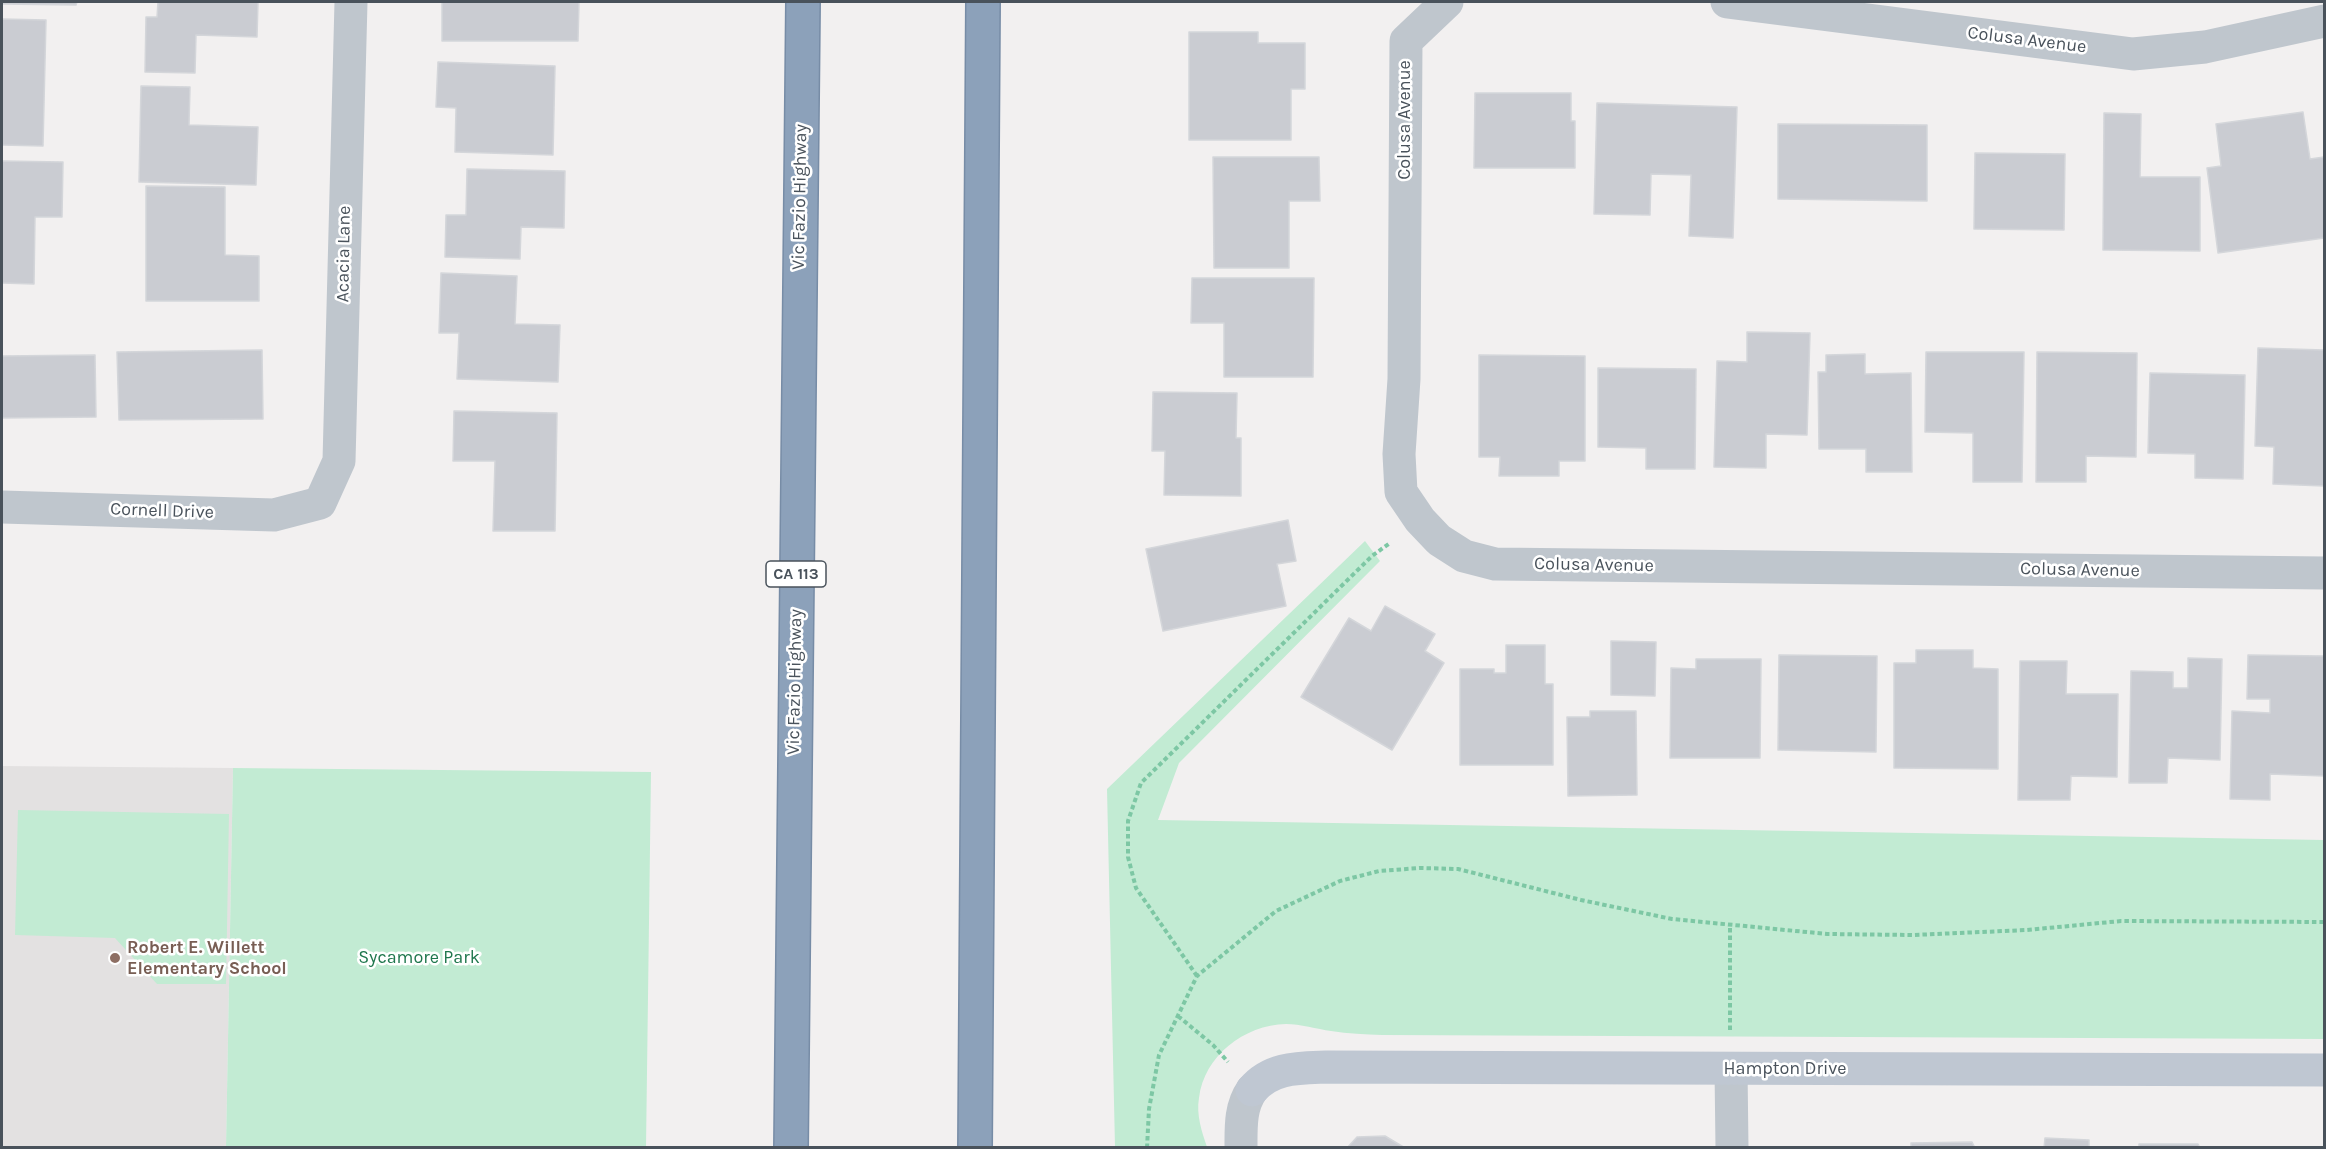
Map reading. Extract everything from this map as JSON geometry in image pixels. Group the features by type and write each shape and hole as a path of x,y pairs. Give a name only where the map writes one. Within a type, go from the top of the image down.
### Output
{"highway":[{"name":"Vic Fazio Highway","path":"791,1148 803,2"},
{"path":"975,1148 983,2"}],"street":[{"name":"Acacia Lane","path":"320,503 339,461 351,2"},
{"name":"Colusa Avenue","path":"1447,2 1406,41 1404,379 1399,454 1401,492 1419,520 1439,540 1464,556 1495,564 2325,573"},
{"name":"Colusa Avenue","path":"1727,2 2133,54 2205,47 2325,21"},
{"name":"Cornell Drive","path":"2,507 274,515 320,503"},
{"name":"Hampton Drive","path":"1252,1090 1259,1081 1291,1068 2325,1070"},
{"path":"1731,1069 1732,1148"},
{"path":"1241,1148 1242,1110 1252,1090"}],"path":[{"path":"1197,976 1136,888 1128,857 1128,820 1141,783 1372,556 1419,520"},
{"path":"1147,1148 1149,1108 1159,1055 1197,976 1276,911 1340,881 1379,871 1420,868 1458,869 1592,903 1672,919 1827,934 1913,935 2027,930 2121,921 2325,922"},
{"path":"1730,926 1731,1069"},
{"path":"1178,1016 1212,1045 1252,1090"}],"shaded area":[{"name":"Robert E. Willett Elementary School","path":"2,766 233,768 226,1147 2,1148"}],"green space":[{"path":"1365,541 1380,561 1179,763 1158,820 2324,840 2324,1039 1382,1035 1344,1033 1286,1024 1255,1030 1241,1037 1218,1056 1209,1069 1202,1083 1198,1104 1200,1123 1207,1147 1115,1147 1107,789"},
{"name":"Sycamore Park","path":"233,768 651,772 646,1147 226,1147"},
{"path":"18,810 229,814 226,984 157,984 115,938 15,935"}],"building":[{"path":"2,2 77,2 76,5 2,4"},
{"path":"158,2 258,2 257,37 196,35 195,73 145,72 146,17 157,17"},
{"path":"442,2 579,2 578,41 442,41"},
{"path":"2,19 46,20 43,146 2,145"},
{"path":"1189,32 1258,32 1258,43 1305,43 1305,89 1291,89 1291,140 1189,140"},
{"path":"438,62 555,66 553,155 455,152 456,108 436,107"},
{"path":"141,86 190,87 189,125 258,127 256,185 139,182"},
{"path":"1475,93 1571,93 1571,121 1575,121 1575,168 1474,168"},
{"path":"1597,103 1737,107 1733,238 1689,236 1691,175 1651,174 1650,215 1594,214"},
{"path":"2303,112 2310,159 2324,157 2324,238 2218,253 2207,168 2221,166 2216,124"},
{"path":"2104,113 2141,114 2140,177 2200,177 2200,251 2103,250"},
{"path":"1778,124 1927,125 1927,201 1778,199"},
{"path":"1975,153 2065,154 2064,230 1974,229"},
{"path":"1213,157 1319,157 1320,201 1289,201 1289,268 1214,268"},
{"path":"2,161 63,162 62,217 35,217 34,284 2,283"},
{"path":"467,169 565,171 564,228 521,227 520,259 445,257 446,215 466,215"},
{"path":"146,186 225,187 225,255 259,256 259,301 146,301"},
{"path":"441,273 517,276 515,324 560,325 558,382 457,379 459,333 439,333"},
{"path":"1192,278 1314,278 1313,377 1224,377 1224,323 1191,323"},
{"path":"1747,332 1810,333 1807,435 1766,434 1766,468 1714,467 1717,361 1747,362"},
{"path":"2258,348 2324,350 2324,486 2273,484 2274,447 2255,446"},
{"path":"262,350 263,419 119,420 117,352"},
{"path":"1926,352 2024,352 2022,482 1973,482 1973,433 1925,432"},
{"path":"2037,352 2137,353 2136,457 2086,456 2086,482 2036,482"},
{"path":"1865,354 1865,374 1911,373 1912,472 1866,472 1866,449 1819,449 1818,372 1826,372 1826,355"},
{"path":"95,355 96,417 2,418 2,356"},
{"path":"1479,355 1585,356 1585,461 1559,461 1559,476 1499,476 1500,457 1479,457"},
{"path":"1598,368 1696,369 1695,469 1646,469 1646,448 1598,447"},
{"path":"2150,373 2245,375 2243,479 2195,478 2195,454 2148,453"},
{"path":"1153,392 1237,393 1236,438 1241,438 1241,496 1164,495 1165,451 1152,451"},
{"path":"454,411 557,413 555,531 493,531 495,461 453,461"},
{"path":"1288,520 1296,561 1277,564 1286,606 1163,631 1146,549"},
{"path":"1385,606 1435,634 1425,651 1444,663 1392,750 1301,697 1349,618 1371,631"},
{"path":"1611,641 1656,642 1655,696 1611,695"},
{"path":"1506,645 1545,645 1545,684 1553,684 1553,765 1460,765 1460,669 1494,669 1494,673 1506,673"},
{"path":"1916,650 1973,650 1973,668 1998,669 1998,769 1894,768 1894,663 1916,663"},
{"path":"1779,655 1877,656 1876,752 1778,750"},
{"path":"2248,655 2324,656 2324,776 2270,774 2270,800 2230,799 2232,711 2270,713 2270,699 2247,699"},
{"path":"2188,658 2222,659 2220,760 2168,758 2167,783 2129,783 2131,671 2173,672 2173,688 2188,688"},
{"path":"1696,659 1761,659 1760,758 1670,758 1671,668 1696,669"},
{"path":"2020,661 2067,661 2066,694 2118,694 2117,777 2071,776 2070,800 2018,800"},
{"path":"1590,711 1636,711 1637,795 1568,796 1567,717 1590,717"},
{"path":"1385,1136 1405,1148 1347,1148 1357,1137"},
{"path":"2045,1138 2089,1140 2089,1148 2044,1148"},
{"path":"1972,1142 1975,1148 1911,1148 1911,1143"},
{"path":"2139,1144 2198,1144 2200,1148 2139,1148"}],"place":[{"name":"Robert E. Willett Elementary School","path":"115,958"}]}
